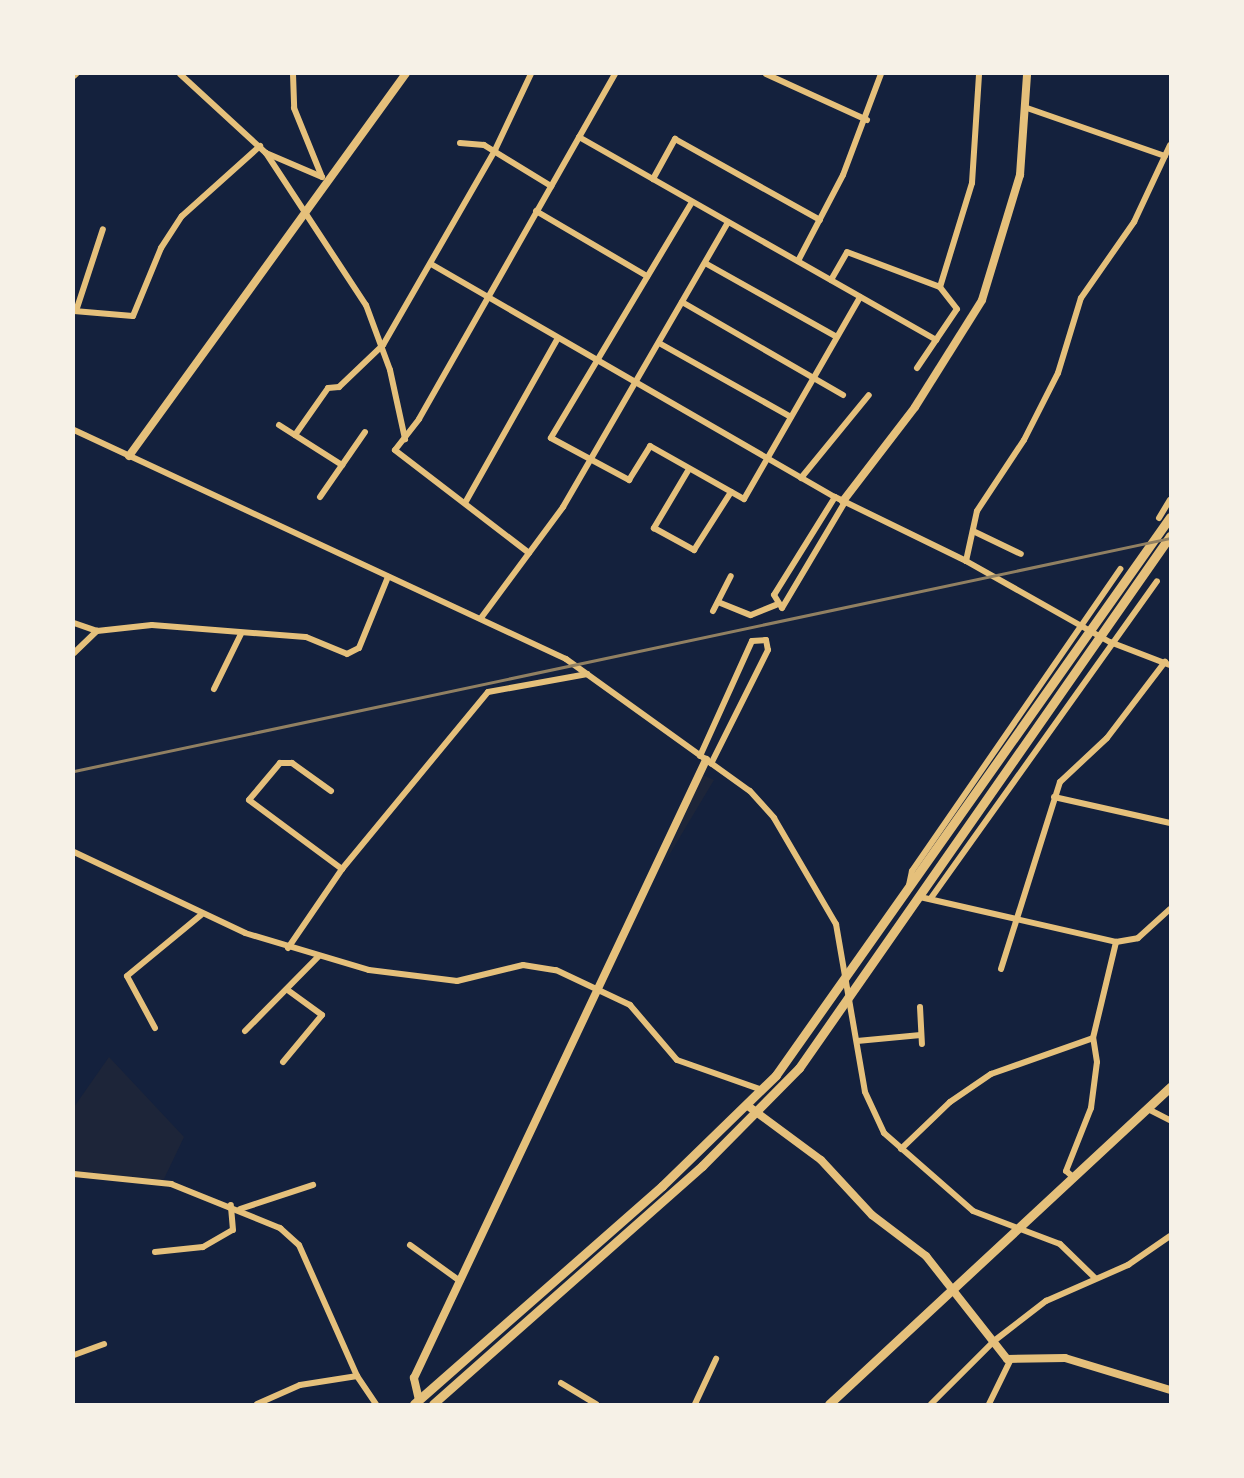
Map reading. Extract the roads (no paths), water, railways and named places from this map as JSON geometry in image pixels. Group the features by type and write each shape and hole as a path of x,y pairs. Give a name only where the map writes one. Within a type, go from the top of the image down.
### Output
{"main road":[{"path":"416,1402 748,1106 763,1090 848,979 1170,517"},
{"path":"433,1404 757,1114 849,1000 1170,536"},
{"path":"829,1404 1170,1087"}],"street":[{"path":"180,74 266,153 304,216 366,305 383,345 405,439"},
{"path":"266,153 322,177 294,108 293,74"},
{"path":"129,456 406,74"},
{"path":"295,435 328,388 339,387 383,345 495,150 531,74"},
{"path":"528,553 397,453 615,74"},
{"path":"766,74 867,120"},
{"path":"798,261 867,120 881,74"},
{"path":"940,286 972,183 979,74"},
{"path":"718,602 751,615 776,605 788,605 844,501 928,389 982,300 1015,201 1028,108 1027,74"},
{"path":"1028,108 1165,156"},
{"path":"579,137 936,340"},
{"path":"653,179 675,139 820,220"},
{"path":"460,143 495,150 551,186"},
{"path":"966,561 976,511 1024,440 1058,374 1081,298 1134,222 1170,145"},
{"path":"103,229 75,311 133,316 160,248 182,216 260,146"},
{"path":"692,202 551,438 629,480 651,446 744,499 860,297"},
{"path":"536,211 647,276"},
{"path":"481,618 591,460 728,222"},
{"path":"831,280 847,252 940,286 957,309 917,368"},
{"path":"705,263 837,337"},
{"path":"431,264 596,363 835,497 966,561 1003,586 1085,626 1108,640 1168,663 1107,738 1060,782 1001,969"},
{"path":"682,302 843,395"},
{"path":"465,503 557,340"},
{"path":"659,343 791,417"},
{"path":"801,478 869,395"},
{"path":"279,425 342,465"},
{"path":"74,430 481,618 587,674 750,791 774,818 836,924 848,979 849,1000 865,1092 884,1132 973,1211 1016,1230 1060,1244 1095,1278"},
{"path":"320,497 364,432"},
{"path":"689,469 654,528 694,550 731,492"},
{"path":"776,605 774,595 835,497"},
{"path":"1159,518 1170,500"},
{"path":"973,531 1021,554"},
{"path":"910,891 912,871 1085,626 1120,569"},
{"path":"713,611 731,576"},
{"path":"74,623 98,631 152,625 241,634 306,637 347,654 358,648 388,577"},
{"path":"931,898 1108,640 1157,581"},
{"path":"74,653 98,631"},
{"path":"214,689 241,634"},
{"path":"416,1402 414,1378 706,760 753,641 766,640 768,650 706,760"},
{"path":"288,948 342,868 488,692 587,674"},
{"path":"331,791 292,763 280,763 249,800 342,868"},
{"path":"1054,797 1170,823"},
{"path":"74,852 201,915 318,957 457,981 523,965 556,970 630,1005 677,1060 763,1090"},
{"path":"920,897 931,898 1014,923 1116,942 1138,938 1170,909"},
{"path":"155,1028 127,976 201,915"},
{"path":"1073,1176 1066,1170 1091,1108 1097,1062 1093,1038 1116,942"},
{"path":"245,1031 289,991 318,957"},
{"path":"283,1062 322,1016 289,991"},
{"path":"920,1007 922,1044"},
{"path":"857,1041 921,1035"},
{"path":"901,1149 950,1102 992,1074 1093,1038"},
{"path":"748,1106 821,1160 872,1215 926,1256 954,1286 1010,1361"},
{"path":"1148,1108 1170,1120"},
{"path":"74,1174 171,1184 231,1205 280,1228 299,1245 357,1376 376,1404"},
{"path":"240,1209 313,1185"},
{"path":"155,1252 203,1247 233,1230 231,1205"},
{"path":"931,1404 994,1341 1046,1301 1154,1251 1170,1236"},
{"path":"410,1245 460,1281"},
{"path":"74,1355 104,1344"},
{"path":"1010,1361 1065,1358 1170,1390"},
{"path":"695,1404 716,1359"},
{"path":"989,1404 1010,1361"},
{"path":"257,1404 300,1385 357,1376"},
{"path":"561,1383 596,1404"}],"railway":[{"path":"74,771 1170,538"}]}
